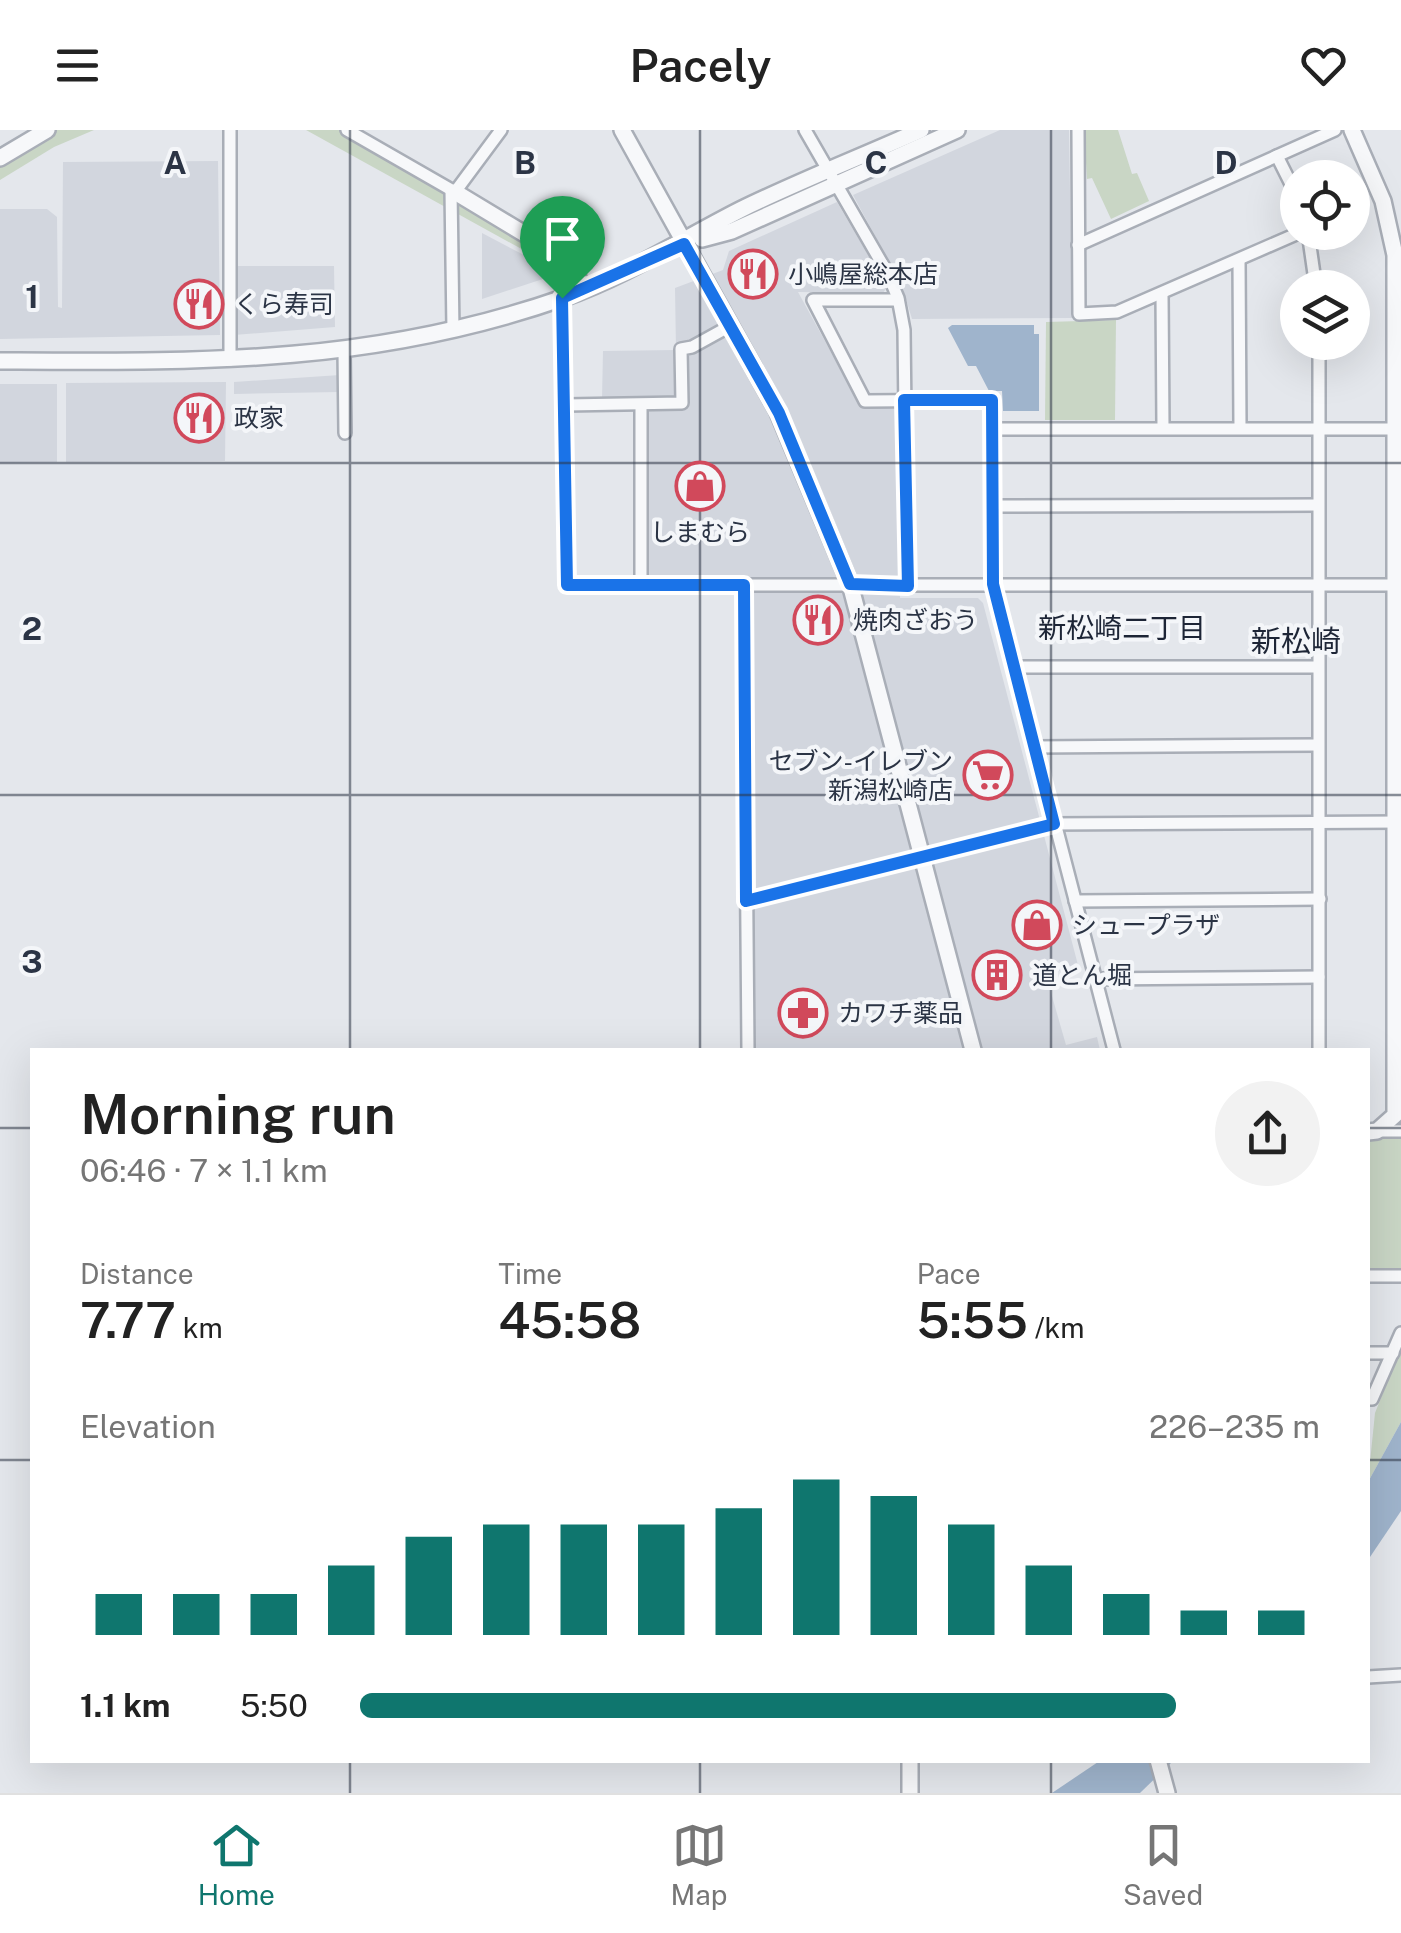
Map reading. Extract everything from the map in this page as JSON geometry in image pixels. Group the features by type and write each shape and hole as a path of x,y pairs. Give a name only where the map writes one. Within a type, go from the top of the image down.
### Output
{"street":[{"path":"0,158 47,130"},
{"path":"230,130 230,360"},
{"path":"347,130 523,233 570,253 582,290"},
{"path":"452,331 453,191 500,130"},
{"path":"622,130 794,445 850,584 972,1048"},
{"path":"805,130 898,300 904,330 908,586"},
{"path":"832,178 921,130"},
{"path":"0,361 230,360 344,352 452,331 562,298 684,244 740,211 957,130"},
{"path":"1078,130 1078,314 1117,312 1280,242"},
{"path":"1078,245 1335,130"},
{"path":"1352,130 1384,201 1395,255 1399,822 1396,1115 1372,1131"},
{"path":"1277,156 1280,162"},
{"path":"1239,260 1240,428"},
{"path":"1162,294 1163,428"},
{"path":"562,298 567,585 1398,585"},
{"path":"898,300 812,300 865,401 992,400 993,584 1113,1048"},
{"path":"566,406 682,403 682,349 692,348 730,326"},
{"path":"344,352 345,433"},
{"path":"1318,360 1319,1048"},
{"path":"641,406 641,585"},
{"path":"992,429 1398,428"},
{"path":"993,506 1317,506"},
{"path":"744,585 748,1048"},
{"path":"1013,667 1318,667"},
{"path":"1034,747 1318,746"},
{"path":"746,901 1054,824 1399,822"},
{"path":"1075,901 1320,899"},
{"path":"1095,979 1319,977"},
{"path":"1372,1131 1401,1132"},
{"path":"1370,1276 1401,1276"},
{"path":"1370,1399 1401,1333"},
{"path":"1370,1353 1393,1353"},
{"path":"1370,1677 1401,1674"},
{"path":"910,1763 910,1793"},
{"path":"1159,1763 1167,1793"}],"shaded area":[{"path":"1000,130 1069,130 1072,318 912,319 902,286 853,195"},
{"path":"218,161 220,335 0,339 0,209 47,209 57,217 58,307 62,308 63,162"},
{"path":"837,202 887,287 883,293 798,292 860,405 896,409 900,598 978,598 983,603 1078,965 1046,975 1066,1045 1097,1037 1100,1048 754,1048 748,580 649,577 647,400 602,399 603,351 676,350 675,288 723,270 729,251"},
{"path":"482,233 522,254 561,273 482,299"},
{"path":"234,266 334,266 335,327 234,335"},
{"path":"340,375 339,392 234,394 234,382"},
{"path":"226,382 225,461 66,462 66,383"},
{"path":"0,384 57,384 57,462 0,463"}],"green space":[{"path":"52,130 94,130 54,147 0,180 0,162"},
{"path":"306,130 340,130 565,258 570,270 565,273"},
{"path":"1084,130 1118,130 1132,174 1137,173 1149,201 1111,219 1092,178 1087,179"},
{"path":"1116,320 1115,420 1045,420 1046,322"},
{"path":"1401,1137 1401,1269 1370,1269 1370,1138"},
{"path":"1401,1348 1401,1422 1370,1478 1375,1413"}],"water":[{"path":"1034,325 1034,334 1039,334 1039,411 1003,411 1002,391 989,391 976,366 968,366 948,328"},
{"path":"1401,1422 1401,1511 1370,1557 1370,1478"},
{"path":"1097,1763 1171,1763 1140,1793 1052,1793"}],"place":[{"name":"小嶋屋総本店","path":"753,274"},
{"name":"くら寿司","path":"199,304"},
{"name":"政家","path":"199,418"},
{"name":"しまむら","path":"700,486"},
{"name":"焼肉ざおう","path":"818,620"},
{"name":"セブン-イレブン 新潟松崎店","path":"988,775"},
{"name":"シュープラザ","path":"1037,925"},
{"name":"道とん堀","path":"997,975"},
{"name":"カワチ薬品","path":"803,1013"}],"district":[{"name":"新松崎二丁目","path":"1122,627"},
{"name":"新松崎","path":"1296,641"}],"route":[{"path":"684,244 779,413 850,584 908,586 904,400 992,400 993,584 1054,824 746,901 744,585 567,585 562,298 684,244"}]}
